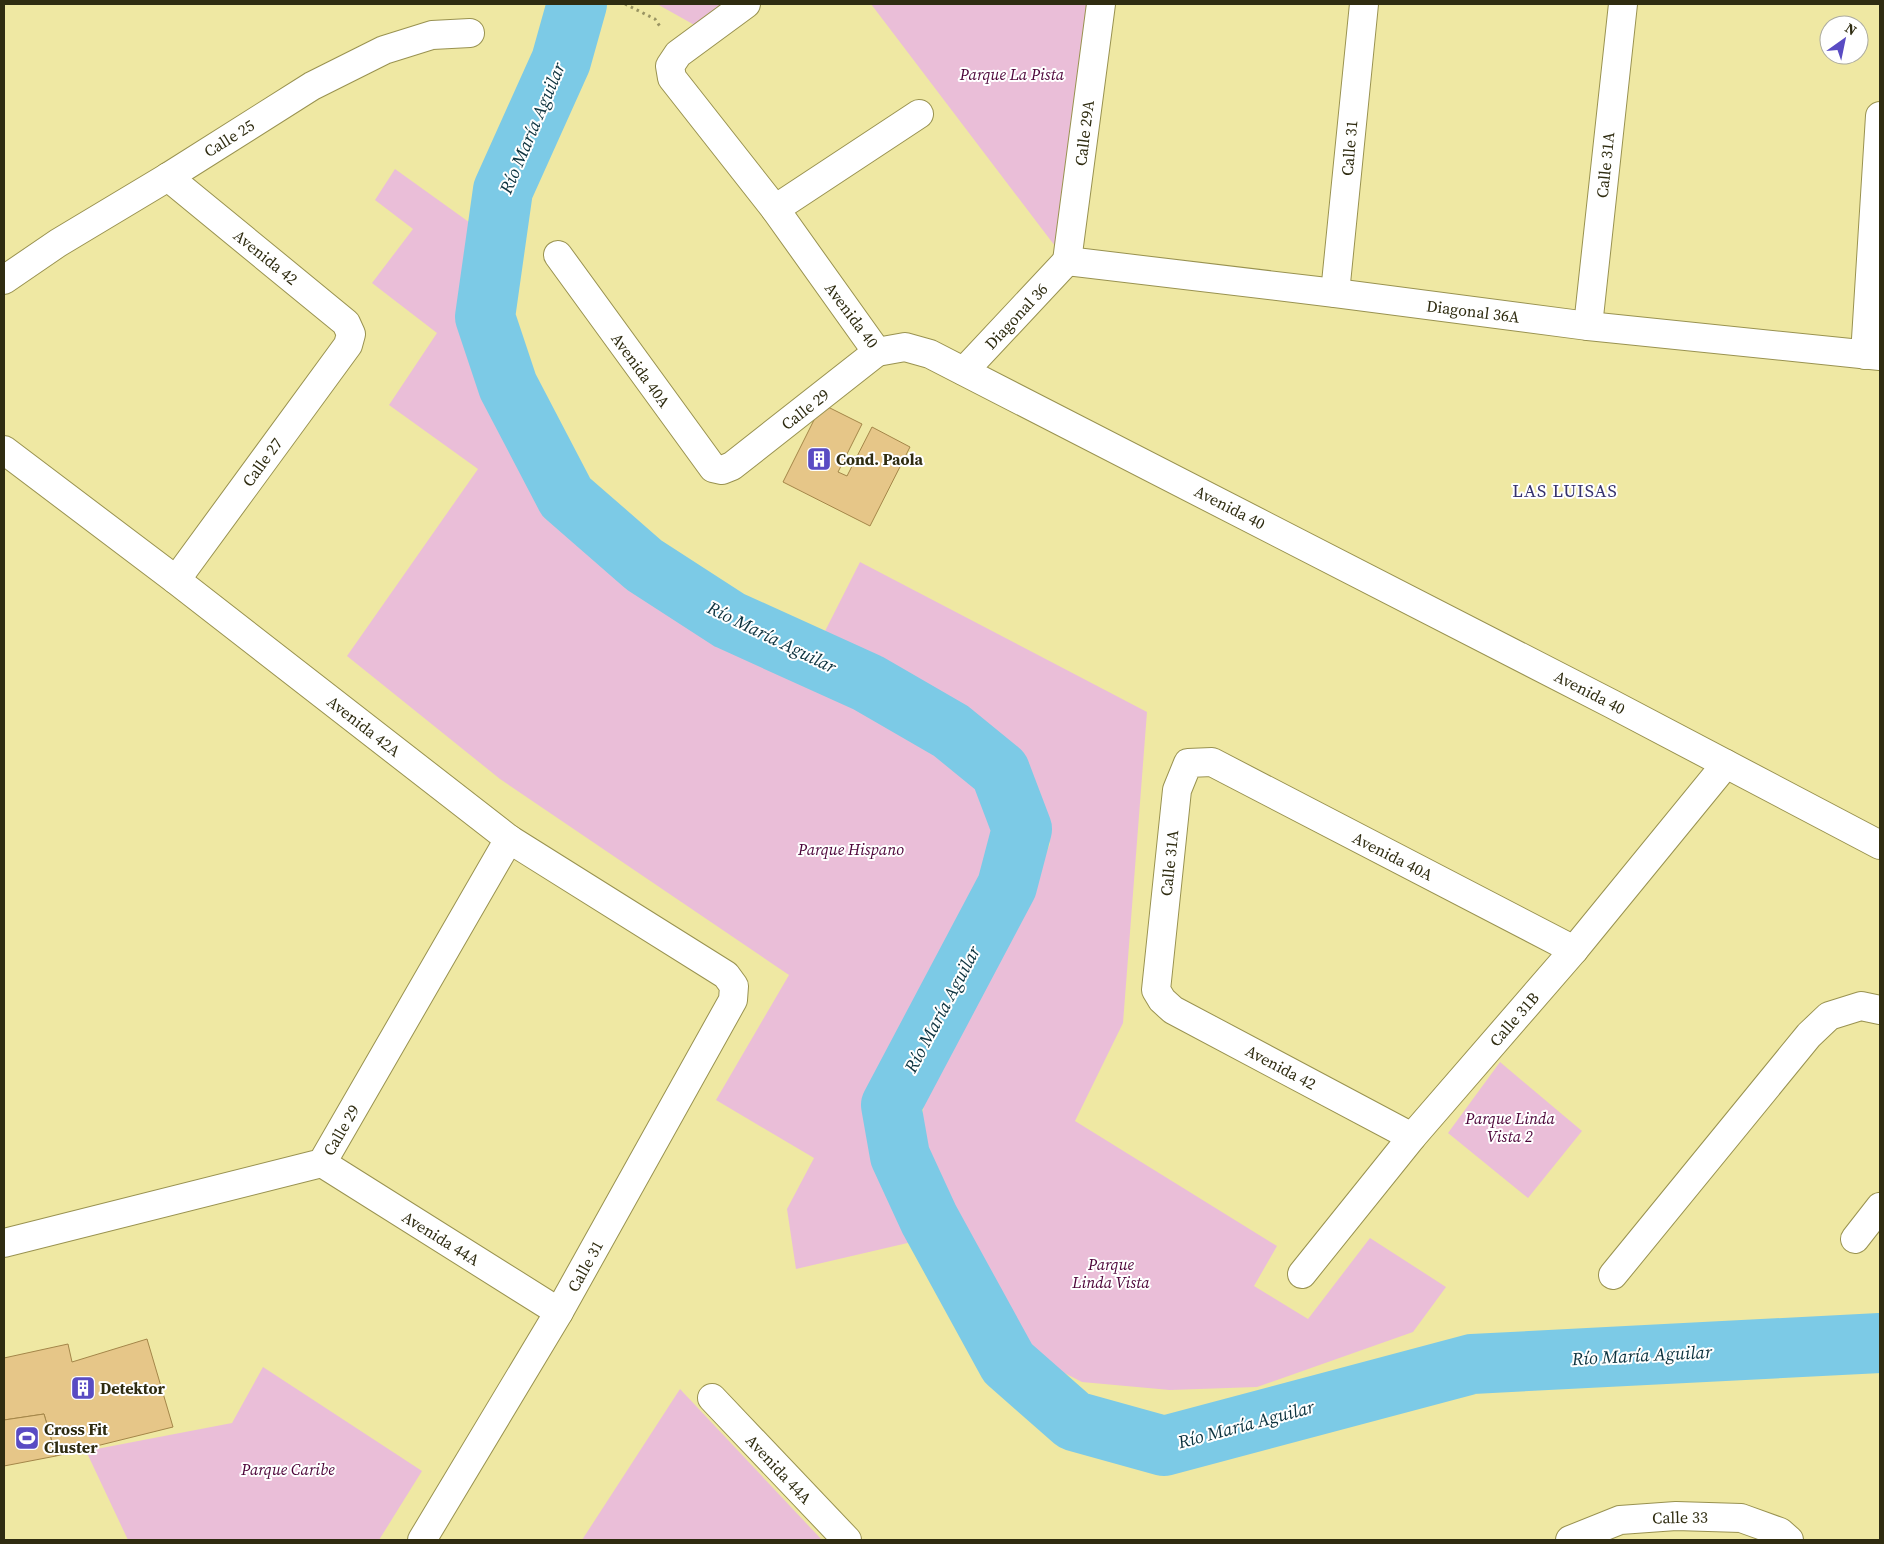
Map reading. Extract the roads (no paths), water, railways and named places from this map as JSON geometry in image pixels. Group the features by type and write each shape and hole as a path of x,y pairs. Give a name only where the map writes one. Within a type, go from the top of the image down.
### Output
{"street":[{"name":"Avenida 40","path":"746,4 675,66 877,352 905,347 930,354 1880,845"},
{"name":"Calle 29A","path":"1067,261 1101,4"},
{"name":"Calle 31","path":"1335,293 1364,4"},
{"name":"Calle 31A","path":"1588,326 1623,4"},
{"name":"Calle 25","path":"4,280 58,243 168,177 312,86 384,50 432,35 470,33"},
{"path":"775,209 919,114"},
{"path":"1873,356 1880,116"},
{"name":"Avenida 42","path":"168,177 346,323 351,334 348,345"},
{"name":"Avenida 40A","path":"558,255 706,460 713,468 722,470 732,466"},
{"name":"Diagonal 36A","path":"1067,261 1588,326 1873,356"},
{"name":"Diagonal 36","path":"964,371 1067,261"},
{"name":"Calle 27","path":"176,580 348,345"},
{"name":"Calle 29","path":"732,466 877,352"},
{"name":"Avenida 42A","path":"4,450 176,580 509,839 726,975 734,986"},
{"name":"Calle 31A","path":"1156,990 1176,790 1188,762 1212,762"},
{"name":"Avenida 40A","path":"1212,762 1574,950"},
{"name":"Calle 31B","path":"1302,1274 1412,1138 1574,950 1726,764"},
{"name":"Calle 29","path":"4,1243 322,1163 509,839"},
{"name":"Calle 31","path":"422,1540 559,1312 733,1000 734,986"},
{"name":"Avenida 42","path":"1156,990 1162,1000 1173,1010 1412,1138"},
{"path":"1613,1276 1809,1035 1829,1016 1861,1006 1880,1010"},
{"name":"Avenida 44A","path":"322,1163 559,1312"},
{"path":"1855,1239 1880,1208"},
{"name":"Avenida 44A","path":"712,1398 847,1540"},
{"name":"Calle 33","path":"1570,1540 1620,1520 1676,1516 1741,1518 1780,1532 1789,1540"}],"waterway":[{"name":"Río María Aguilar","path":"577,4 561,61 503,190 485,317 508,386 566,497 644,565 729,620 868,683 951,731 1000,771 1022,829 1007,886 891,1105 900,1156 929,1219 1008,1363 1074,1421 1164,1446 1472,1364 1880,1343"}],"place":[{"name":"Cond. Paola","path":"819,459"},
{"name":"Detektor","path":"83,1388"},
{"name":"Cross Fit Cluster","path":"27,1438"}],"district":[{"name":"LAS LUISAS","path":"1565,490"}],"park label":[{"name":"Parque La Pista","path":"1012,74"},
{"name":"Parque Hispano","path":"851,849"},
{"name":"Parque Linda Vista 2","path":"1510,1127"},
{"name":"Parque Linda Vista","path":"1111,1273"},
{"name":"Parque Caribe","path":"288,1469"}]}
